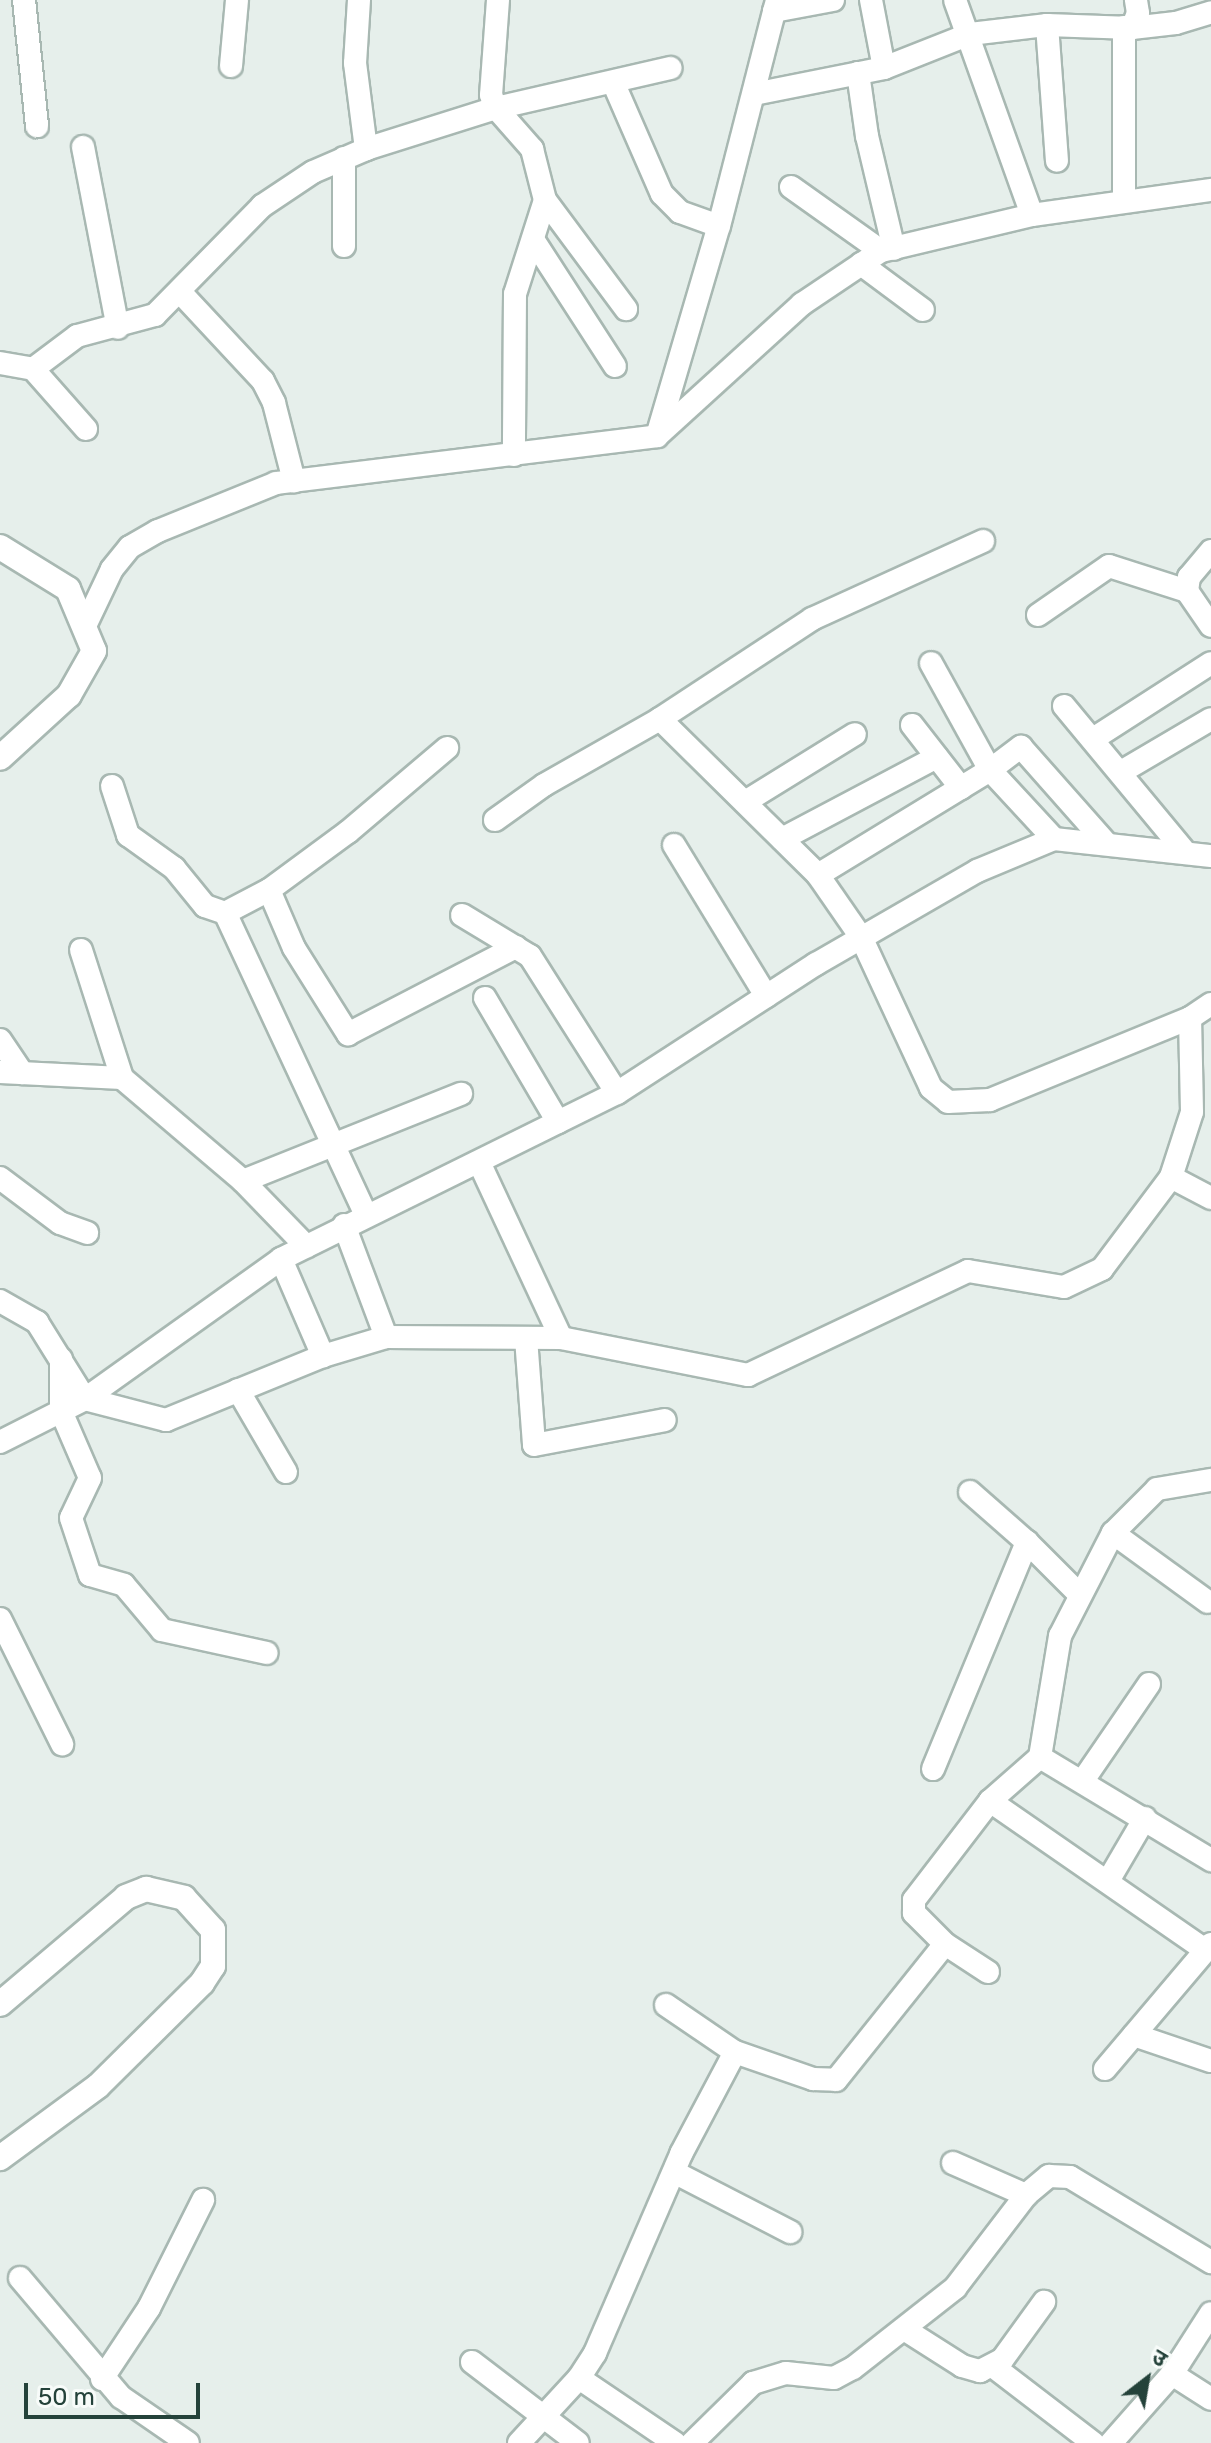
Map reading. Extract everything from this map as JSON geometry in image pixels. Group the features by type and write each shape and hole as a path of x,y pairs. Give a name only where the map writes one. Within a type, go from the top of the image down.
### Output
{"street":[{"path":"24,0 37,126"},
{"path":"231,66 237,0"},
{"path":"359,0 355,63 366,149"},
{"path":"498,0 489,79 496,108 532,149 545,200 626,309"},
{"path":"657,436 719,226 775,5 833,0"},
{"path":"871,0 884,68"},
{"path":"955,0 970,34 1032,215"},
{"path":"1124,201 1128,28 1138,13 1136,0"},
{"path":"754,94 884,68 970,34 1047,25 1128,28 1176,23 1211,12"},
{"path":"1047,25 1057,161"},
{"path":"33,369 77,336 118,328 155,315 181,293 262,206 344,158 496,108 670,68"},
{"path":"858,73 887,250"},
{"path":"613,82 662,194 680,212 719,226"},
{"path":"83,147 118,328"},
{"path":"344,158 344,246"},
{"path":"791,187 887,250"},
{"path":"84,628 112,569 130,547 158,531 294,481 657,436 802,304 887,250 1032,215 1211,190"},
{"path":"514,455 512,314 545,200"},
{"path":"534,241 615,366"},
{"path":"861,264 923,310"},
{"path":"181,293 263,381 274,403 294,481"},
{"path":"0,363 33,369 86,429"},
{"path":"495,820 544,785 660,719 812,619 983,541"},
{"path":"0,547 68,589 94,651 69,695 0,758"},
{"path":"1187,591 1189,577 1211,551"},
{"path":"1038,615 1109,566 1187,591 1209,620"},
{"path":"931,663 990,770 1054,839"},
{"path":"1093,739 1211,663"},
{"path":"1064,706 1185,852"},
{"path":"660,719 818,875 861,937 931,1088 948,1102 990,1100 1190,1018 1211,1004"},
{"path":"1121,772 1211,719"},
{"path":"912,725 961,788"},
{"path":"745,802 855,734"},
{"path":"818,875 990,770 1021,747 1106,843"},
{"path":"225,913 269,890 447,748"},
{"path":"782,839 937,757"},
{"path":"112,786 128,835 174,868 205,906 225,913 366,1215"},
{"path":"0,1442 85,1399 281,1259 344,1225 617,1093 861,937 977,871 1054,839 1211,856"},
{"path":"674,845 766,996"},
{"path":"269,890 294,948 348,1034 516,947"},
{"path":"462,915 530,956 617,1093"},
{"path":"81,950 122,1078 243,1181 306,1246"},
{"path":"485,998 558,1122"},
{"path":"0,1301 37,1322 85,1399 166,1420 323,1356 386,1337 561,1338 748,1375 968,1271 1064,1287 1102,1269 1171,1177 1192,1112 1190,1018"},
{"path":"0,1040 11,1072 122,1078"},
{"path":"243,1181 331,1141 461,1094"},
{"path":"479,1162 561,1338"},
{"path":"1171,1177 1211,1198"},
{"path":"0,1178 60,1223 87,1233"},
{"path":"344,1225 386,1337"},
{"path":"281,1259 323,1356"},
{"path":"526,1338 534,1445 665,1420"},
{"path":"61,1359 61,1411 90,1478 71,1518 90,1575 124,1585 162,1630 267,1653"},
{"path":"238,1390 286,1472"},
{"path":"988,1972 945,1944 914,1913 914,1900 990,1801 1040,1757 1060,1636 1113,1533 1157,1489 1211,1480"},
{"path":"970,1492 1027,1542 1080,1595"},
{"path":"1113,1533 1208,1602"},
{"path":"933,1769 1027,1542"},
{"path":"0,1619 62,1744"},
{"path":"1084,1779 1149,1684"},
{"path":"1040,1757 1084,1779 1211,1860"},
{"path":"990,1801 1208,1946 1105,2069"},
{"path":"1108,1881 1145,1818"},
{"path":"0,2004 126,1897 146,1889 184,1898 213,1930 213,1966 202,1983 98,2086 0,2158"},
{"path":"666,2005 735,2052 813,2079 836,2080 945,1944"},
{"path":"1134,2035 1211,2061"},
{"path":"519,2443 579,2378 674,2172 735,2052"},
{"path":"953,2163 1026,2195"},
{"path":"674,2172 790,2232"},
{"path":"692,2443 753,2383 786,2373 834,2378 904,2329 955,2288 1026,2195 1049,2176 1070,2177 1211,2262"},
{"path":"102,2379 149,2308 203,2200"},
{"path":"20,2278 102,2379 140,2415 188,2443"},
{"path":"994,2367 1044,2302"},
{"path":"1111,2443 1172,2374 1211,2313"},
{"path":"904,2329 962,2366 994,2367 1093,2443"},
{"path":"472,2362 578,2443"},
{"path":"1172,2374 1211,2399"},
{"path":"579,2378 675,2443"}]}
